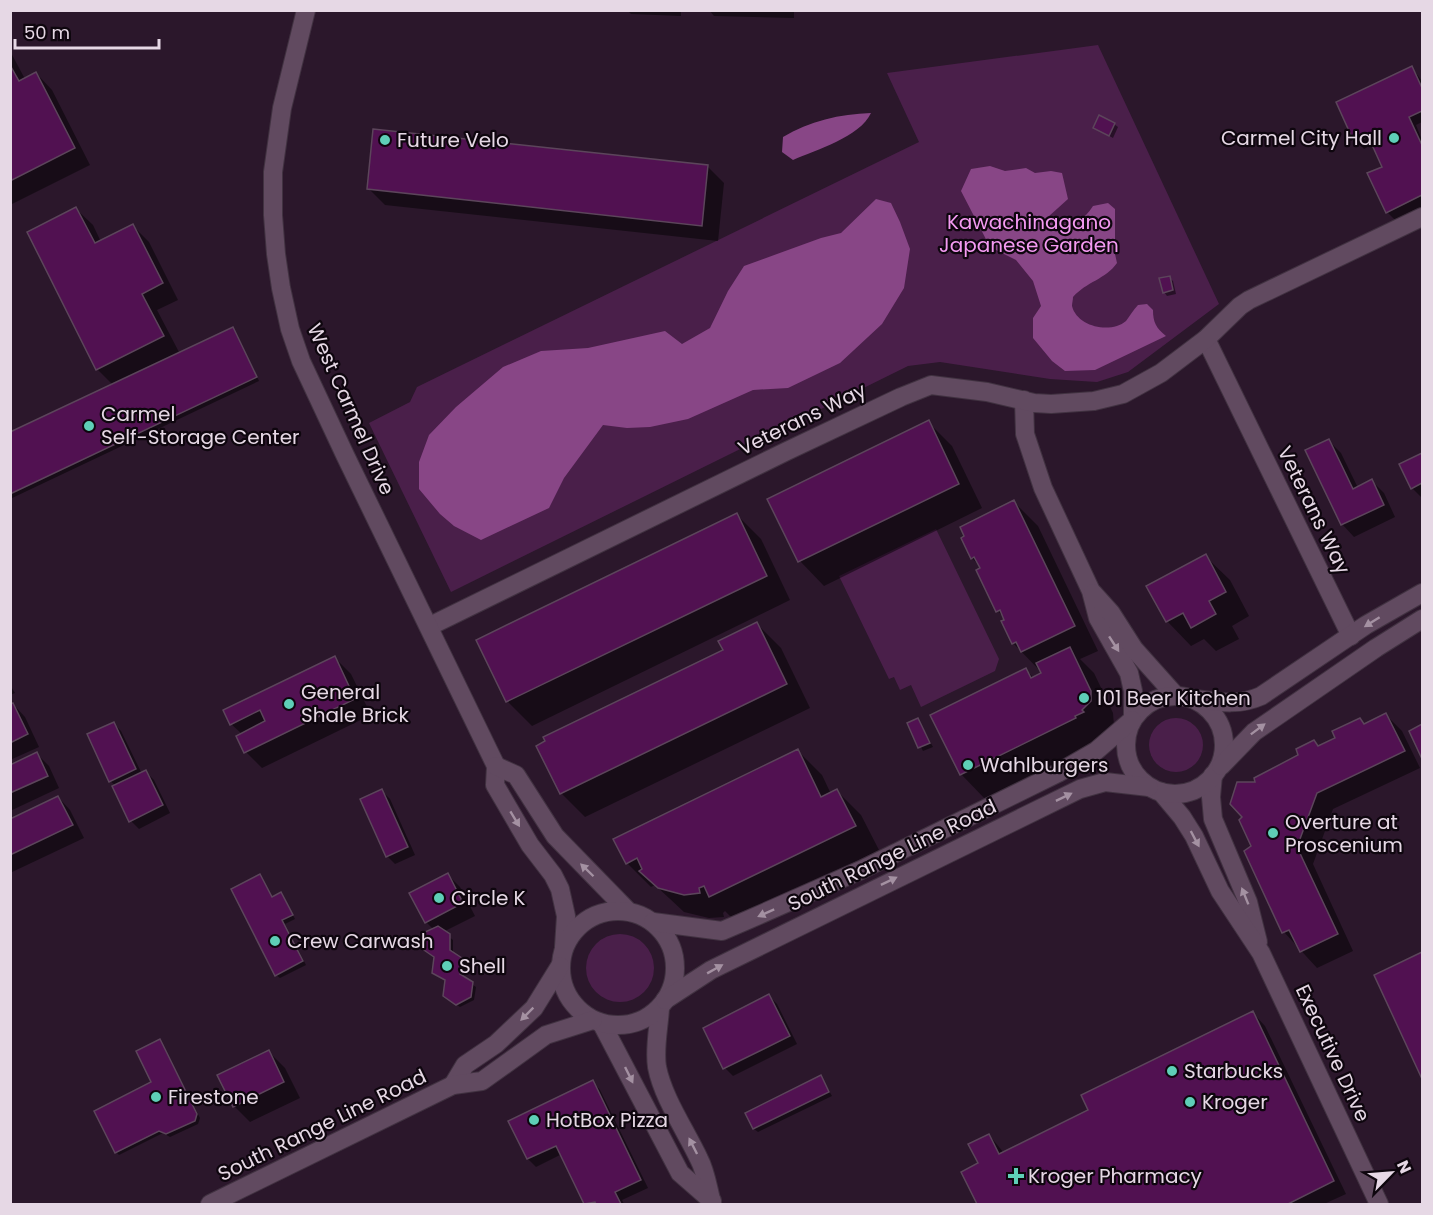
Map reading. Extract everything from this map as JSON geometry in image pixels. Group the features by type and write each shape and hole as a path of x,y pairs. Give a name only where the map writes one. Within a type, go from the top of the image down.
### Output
{"street":[{"name":"West Carmel Drive","path":"306,10 282,108 273,172 273,215 281,288 290,329 302,361 496,766 495,785 530,845 553,875 560,889 566,916 564,947"},
{"name":"Veterans Way","path":"430,626 797,446 931,385 1064,404 1094,401 1123,394 1155,377 1206,339 1249,300 1422,218"},
{"name":"Veterans Way","path":"1206,339 1351,636"},
{"path":"1024,400 1025,434 1043,488 1091,591 1098,618 1129,673 1133,720"},
{"path":"1091,591 1111,613 1134,649 1183,697 1206,708 1218,722 1224,747 1222,759 1215,773"},
{"path":"1422,593 1366,625 1268,692 1252,700 1219,702 1183,697 1155,700 1146,705 1133,720 1127,735 1128,757 1138,777 1155,789 1184,793 1205,784 1254,732 1422,619"},
{"name":"South Range Line Road","path":"653,922 722,931 861,870 1058,773 1096,751 1133,720"},
{"path":"496,766 516,775 555,836 628,911"},
{"name":"Executive Drive","path":"1215,773 1211,797 1213,819 1248,902 1261,953"},
{"name":"South Range Line Road","path":"663,1004 711,970 1080,789 1105,782 1155,789"},
{"name":"Executive Drive","path":"1155,789 1182,817 1194,836 1220,891 1261,953 1379,1204"},
{"path":"663,1004 647,1017 633,1024 617,1026 597,1022 579,1011 568,998 562,983 560,966 564,947 574,929 589,917 608,910 628,911 653,922 665,935 673,950 675,968 673,985 663,1004 656,1045 657,1066 661,1081 701,1162 712,1203"},
{"name":"South Range Line Road","path":"453,1085 465,1065 496,1044 534,1008 560,966"},
{"path":"597,1022 680,1173 712,1203"},
{"name":"South Range Line Road","path":"210,1204 453,1085 482,1081 546,1035 597,1022"}],"green space":[{"name":"Kawachinagano Japanese Garden","path":"1098,45 1219,304 1128,372 1097,382 1050,379 940,362 908,366 451,592 369,423 410,402 417,387 919,142 887,73"},
{"path":"936,529 999,659 995,671 921,707 911,685 900,690 894,677 889,679 839,576"},
{"path":"1171,718 1181,718 1191,722 1199,730 1203,745 1199,760 1191,768 1181,772 1171,772 1161,768 1153,760 1149,750 1149,740 1153,730 1161,722"},
{"path":"620,934 633,937 644,944 651,955 654,968 651,981 644,992 633,999 620,1002 607,999 596,992 589,981 586,968 589,955 596,944 607,937"}],"shaded area":[{"path":"871,113 848,136 825,147 793,160 782,152 783,137 793,131 836,117"},
{"path":"990,166 1005,171 1026,168 1035,173 1051,171 1062,173 1068,199 1048,217 1050,223 1064,225 1075,223 1084,217 1093,206 1108,203 1115,209 1117,263 1107,273 1078,292 1073,297 1072,306 1080,319 1104,328 1120,325 1138,305 1147,304 1153,310 1156,324 1166,336 1095,370 1065,371 1052,361 1033,338 1033,318 1041,306 1033,281 1016,260 990,247 961,191 971,169"},
{"path":"876,199 891,203 910,249 904,288 882,324 840,363 788,388 753,390 688,419 650,427 627,428 603,425 564,478 549,508 481,540 454,526 440,514 419,489 419,462 429,435 456,407 503,367 541,351 588,348 665,331 682,344 710,328 728,291 744,266 841,233"}],"building":[{"path":"10,65 19,81 36,72 75,148 10,181"},
{"name":"Carmel City Hall","path":"1412,66 1422,88 1422,111 1409,117 1422,142 1422,195 1386,213 1367,173 1382,167 1368,136 1354,142 1336,102"},
{"path":"1099,115 1115,123 1109,136 1093,128"},
{"path":"373,129 708,165 702,226 367,189"},
{"path":"76,207 95,243 133,224 163,283 142,294 164,336 96,370 27,232"},
{"path":"1170,276 1173,290 1163,293 1159,278"},
{"path":"233,327 257,377 10,494 10,432"},
{"path":"929,420 959,484 798,562 767,499"},
{"path":"1329,439 1353,489 1372,479 1384,505 1341,525 1305,450"},
{"path":"1422,453 1422,483 1411,489 1399,464"},
{"path":"1014,500 1075,626 1021,652 1016,642 1012,644 1001,621 1004,620 1000,610 996,612 976,570 980,568 974,557 971,559 961,538 964,536 960,527"},
{"path":"737,513 767,576 506,702 476,640"},
{"path":"1206,554 1226,592 1209,601 1216,614 1191,628 1183,613 1166,622 1146,586"},
{"path":"757,622 787,684 560,794 536,746 545,741 543,737 723,650 718,641"},
{"path":"1070,647 1091,691 1091,701 1082,710 1084,712 960,775 930,715 1026,668 1031,678 1041,673 1036,663"},
{"name":"General Shale Brick","path":"335,656 355,699 244,753 236,736 265,721 260,710 230,725 223,710"},
{"path":"13,703 28,734 10,743 10,704"},
{"name":"Overture at Proscenium","path":"1386,713 1405,751 1317,793 1297,847 1338,934 1300,952 1289,930 1282,933 1244,851 1251,846 1239,820 1242,817 1230,804 1237,782 1255,782 1254,778 1298,755 1296,749 1314,740 1318,746 1335,738 1332,731 1360,718 1364,724"},
{"path":"918,718 930,743 918,748 907,723"},
{"path":"114,722 136,769 109,782 87,734"},
{"path":"1422,724 1422,759 1409,731"},
{"path":"798,749 821,797 837,789 856,826 709,897 704,886 699,888 700,893 684,895 658,888 639,871 642,869 637,858 626,864 613,839"},
{"path":"37,752 48,776 10,793 10,765"},
{"path":"146,770 163,805 129,822 112,786"},
{"path":"382,789 408,847 386,857 360,799"},
{"path":"58,796 73,825 10,855 10,819"},
{"path":"448,873 463,903 425,923 409,893"},
{"name":"Crew Carwash","path":"260,874 272,897 281,892 293,915 282,920 303,961 275,976 231,889"},
{"name":"Shell","path":"438,926 450,934 450,950 462,958 460,974 473,982 471,997 456,1005 443,996 445,980 432,973 434,957 421,948 423,933"},
{"path":"1422,952 1422,1079 1374,975"},
{"path":"769,994 790,1036 723,1069 703,1028"},
{"name":"Kroger","path":"1253,1011 1334,1181 1288,1204 977,1204 961,1172 978,1163 968,1144 989,1134 999,1154 1088,1110 1081,1095"},
{"name":"Firestone","path":"160,1039 197,1114 195,1121 166,1134 159,1131 115,1153 94,1111 151,1082 136,1051"},
{"path":"269,1050 284,1082 233,1107 217,1075"},
{"path":"821,1075 829,1092 753,1129 745,1113"},
{"path":"593,1080 641,1180 615,1192 621,1204 596,1204 595,1202 584,1204 556,1146 527,1159 508,1121"}],"place":[{"name":"Carmel City Hall","path":"1394,138"},
{"name":"Future Velo","path":"385,140"},
{"name":"Carmel Self-Storage Center","path":"89,426"},
{"name":"101 Beer Kitchen","path":"1084,698"},
{"name":"General Shale Brick","path":"289,704"},
{"name":"Wahlburgers","path":"968,765"},
{"name":"Overture at Proscenium","path":"1273,833"},
{"name":"Circle K","path":"439,898"},
{"name":"Crew Carwash","path":"275,941"},
{"name":"Shell","path":"447,966"},
{"name":"Starbucks","path":"1172,1071"},
{"name":"Firestone","path":"156,1097"},
{"name":"Kroger","path":"1190,1102"},
{"name":"HotBox Pizza","path":"534,1120"},
{"name":"Kroger Pharmacy","path":"1016,1176"}]}
